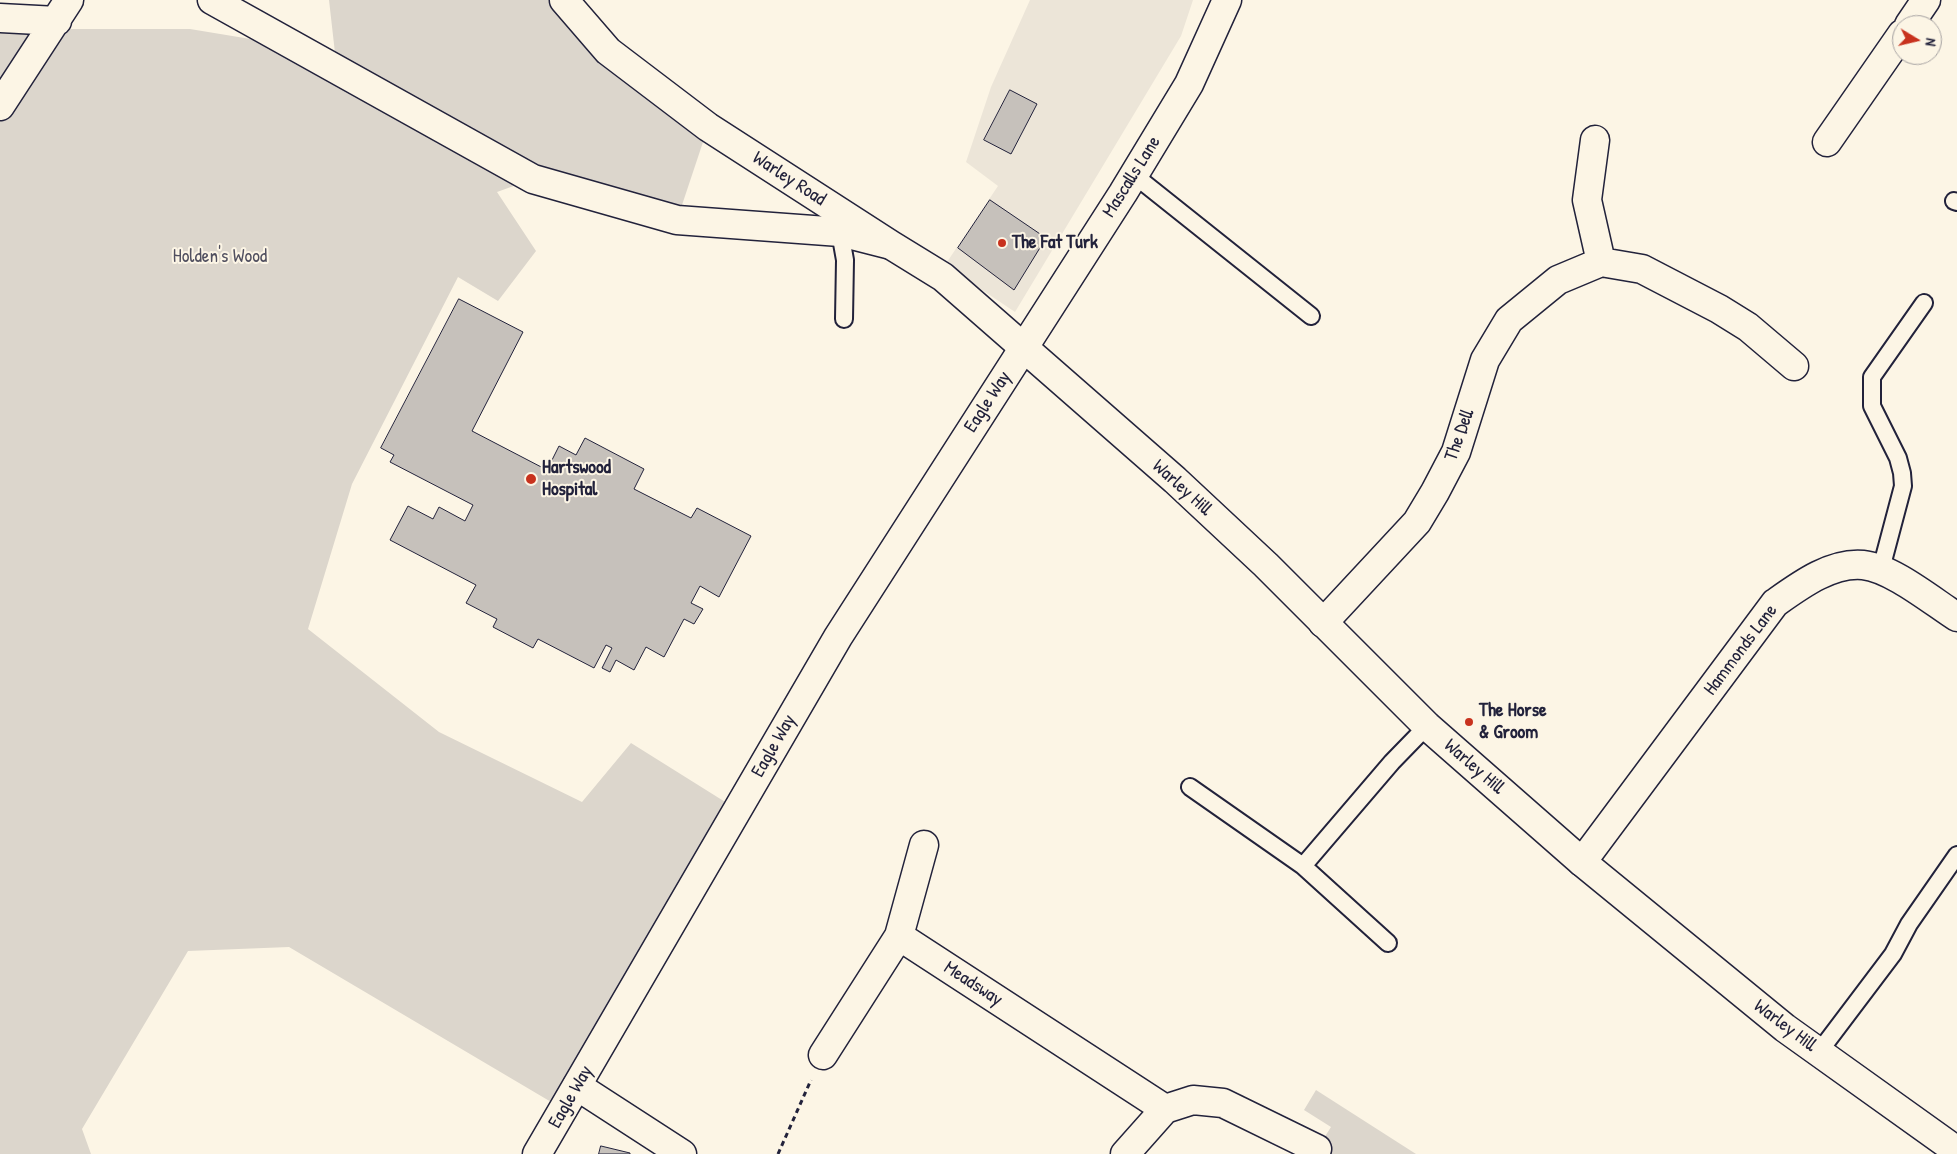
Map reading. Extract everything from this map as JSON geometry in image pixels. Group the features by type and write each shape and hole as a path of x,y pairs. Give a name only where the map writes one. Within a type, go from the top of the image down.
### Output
{"street":[{"path":"212,0 533,179 677,220 840,232 891,245"},
{"name":"Warley Road","path":"564,0 608,51 708,127 891,245 943,276 1024,346"},
{"name":"Mascalls Lane","path":"1024,346 1134,176 1189,84 1227,0"},
{"path":"1916,15 1926,0"},
{"path":"0,18 63,10"},
{"path":"0,106 63,10"},
{"path":"1827,142 1892,48"},
{"path":"1595,140 1587,200 1602,262 1642,270 1719,309 1748,327 1794,366"},
{"name":"The Dell","path":"1323,623 1417,522 1436,492 1456,452 1485,360 1509,320 1558,280 1602,262"},
{"name":"Warley Hill","path":"1024,346 1175,480 1266,566 1427,726 1582,862 1785,1028 1957,1150"},
{"name":"Eagle Way","path":"537,1154 838,637 1024,346"},
{"name":"Hammonds Lane","path":"1582,862 1775,602 1803,584 1838,568 1862,565 1881,569 1911,586 1957,617"},
{"path":"823,1055 899,936 924,845"},
{"name":"Meadsway","path":"899,936 1164,1108"},
{"path":"577,1086 682,1154"},
{"path":"1125,1154 1164,1108 1193,1100 1223,1103 1318,1149"}],"lane":[{"path":"1134,176 1311,316"},
{"path":"840,232 846,260 844,319"},
{"path":"1881,569 1903,486 1898,458 1872,406 1872,377 1924,302"},
{"path":"1303,866 1392,762 1427,726"},
{"path":"1190,787 1303,866 1388,943"},
{"path":"1820,1052 1894,954 1909,924 1957,855"}],"path":[{"path":"778,1154 823,1055"}],"shaded area":[{"path":"1030,0 1193,0 1181,36 1015,312 945,265 998,186 966,162 991,87"}],"green space":[{"name":"Holden's Wood","path":"329,0 564,0 708,127 677,220 533,179 497,192 536,251 498,301 458,277 352,484 308,629 439,732 582,802 631,743 738,810 563,1109 289,947 188,951 82,1129 91,1154 0,1154 0,29 190,29 335,53"},
{"path":"1316,1090 1416,1154 1314,1154 1331,1127 1304,1110"}],"building":[{"path":"1010,90 1037,104 1011,154 984,140"},
{"name":"The Fat Turk","path":"990,200 1046,238 1014,290 958,248"},
{"name":"Hartswood Hospital","path":"459,299 523,332 472,431 547,470 559,446 576,455 585,438 644,469 634,489 691,518 697,508 751,536 719,597 700,586 691,603 703,609 694,624 684,619 664,657 646,647 634,670 616,660 610,672 602,668 612,648 606,645 594,668 538,639 533,648 493,627 497,619 466,603 476,585 390,540 408,506 433,519 439,507 465,521 473,505 390,462 394,455 381,448"},
{"path":"601,1146 630,1153 630,1154 599,1154"}],"place":[{"name":"The Fat Turk","path":"1002,243"},
{"name":"Hartswood Hospital","path":"531,479"},
{"name":"The Horse & Groom","path":"1469,722"}]}
